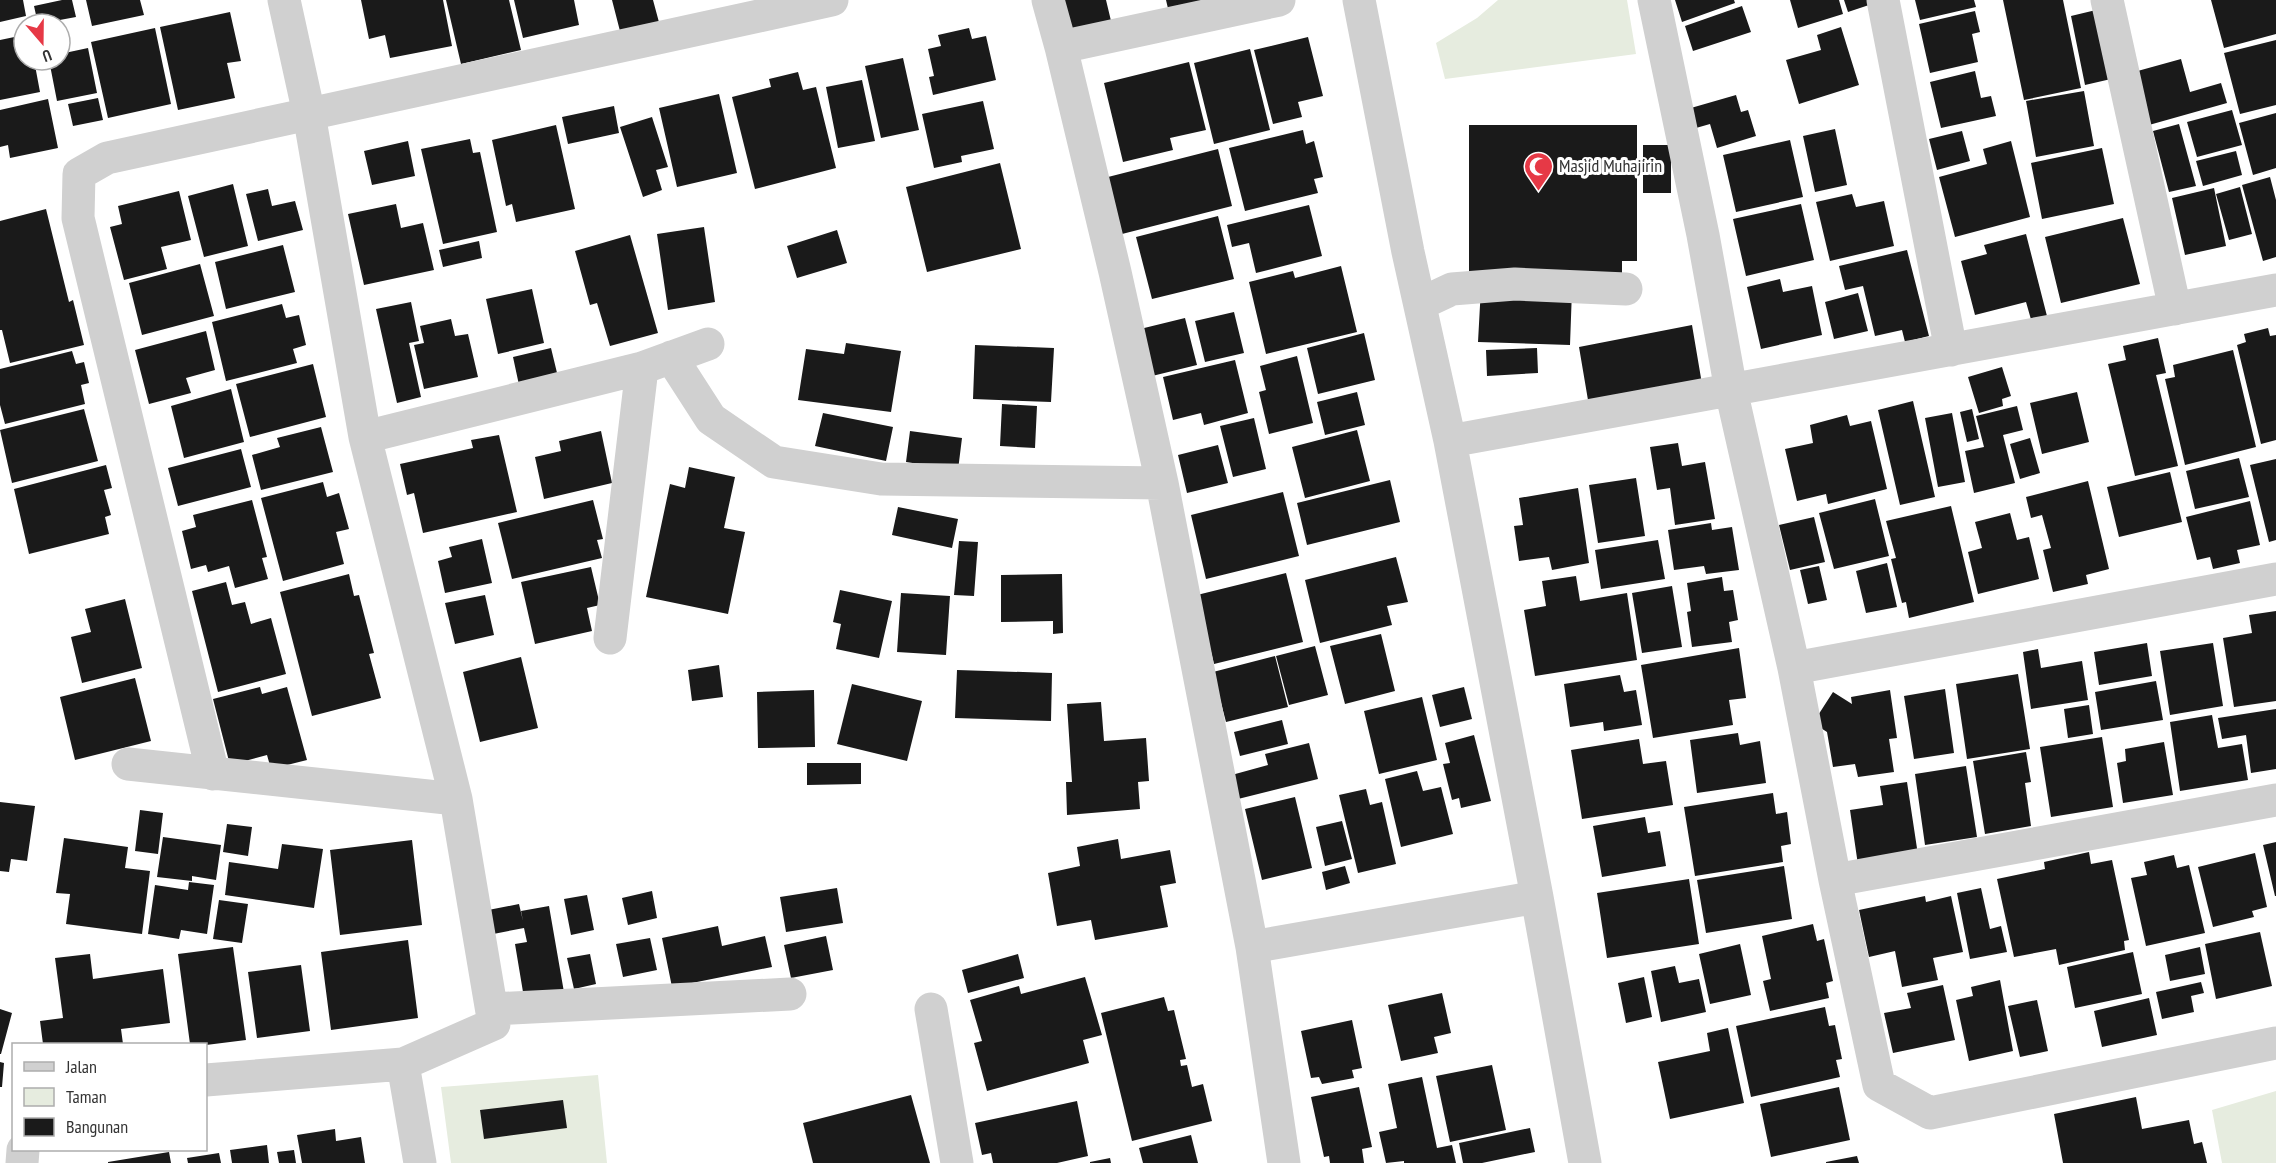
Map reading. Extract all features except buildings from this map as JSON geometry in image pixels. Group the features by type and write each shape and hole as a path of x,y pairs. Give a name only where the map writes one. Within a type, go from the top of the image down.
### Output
{"street":[{"path":"207,1080 403,1064 494,1024 456,799 365,437 309,114 284,0"},
{"path":"213,774 78,219 80,174 107,158 832,0"},
{"path":"1048,0 1115,272 1161,483 1252,948 1284,1163"},
{"path":"1060,47 1279,0"},
{"path":"1359,0 1450,441 1538,897 1585,1163"},
{"path":"1654,0 1703,236 1731,390 1794,668 1835,880 1879,1085 1930,1113 2276,1043"},
{"path":"1883,0 1951,350"},
{"path":"2106,0 2175,309"},
{"path":"1420,304 1452,289 1462,288 1515,284 1626,288"},
{"path":"1450,441 2276,290"},
{"path":"365,437 656,362 708,344"},
{"path":"656,362 711,419 774,462 881,479 1161,483"},
{"path":"610,638 656,362"},
{"path":"1794,668 2276,579"},
{"path":"128,764 456,799"},
{"path":"1835,880 2276,800"},
{"path":"1252,948 1538,897"},
{"path":"492,1009 790,994"},
{"path":"931,1009 957,1163"},
{"path":"403,1064 420,1163"}],"green space":[{"path":"1498,0 1627,0 1636,54 1445,79 1436,43 1477,18"},
{"path":"598,1075 607,1163 451,1163 441,1087"},
{"path":"2276,1091 2276,1163 2222,1163 2212,1110"}],"place":[{"name":"Masjid Muhajirin","path":"1538,192"}]}
